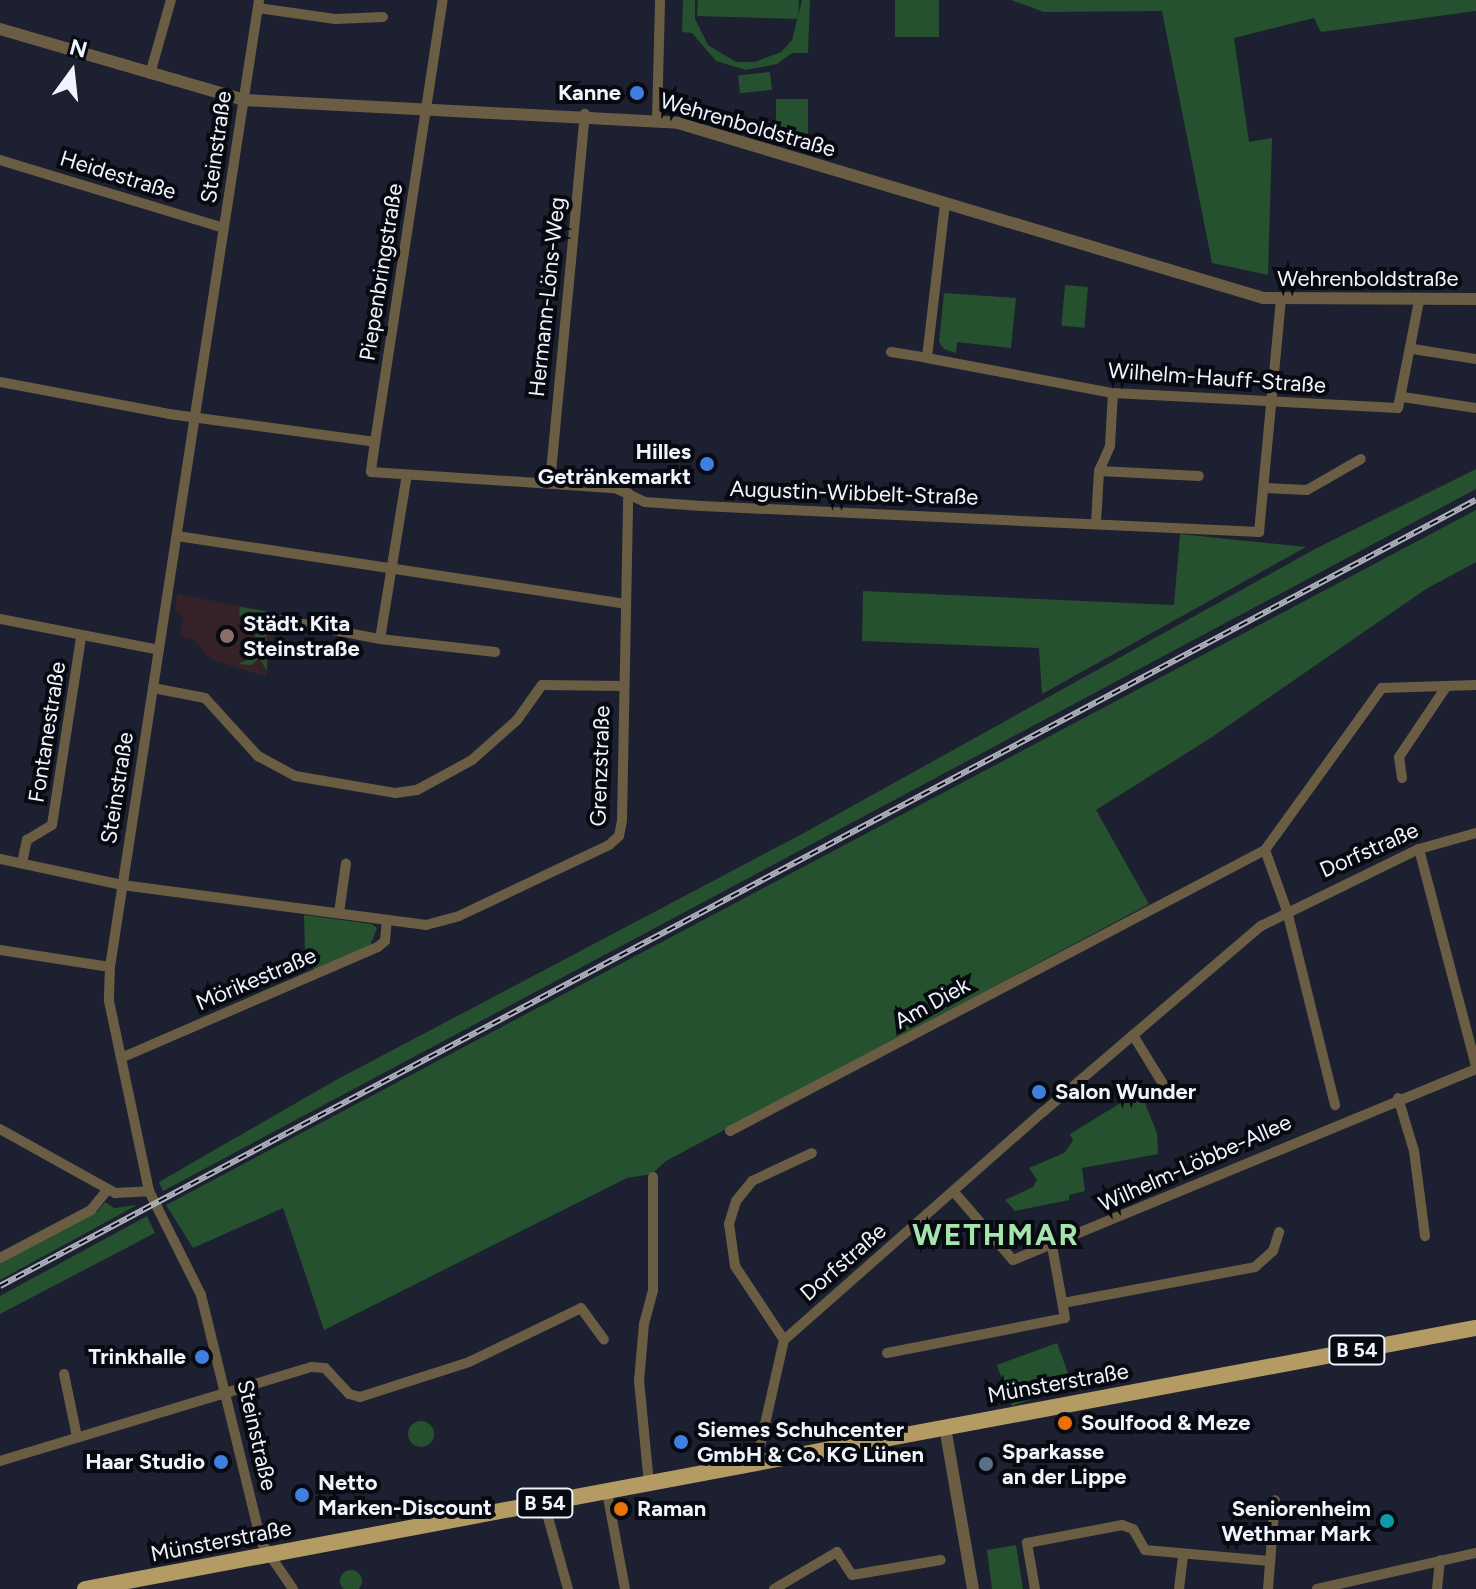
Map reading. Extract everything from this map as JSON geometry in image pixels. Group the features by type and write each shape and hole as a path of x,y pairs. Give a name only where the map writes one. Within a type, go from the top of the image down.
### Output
{"main road":[{"name":"Münsterstraße","path":"85,1589 1476,1328"}],"street":[{"path":"150,74 171,0"},
{"name":"Piepenbringstraße","path":"375,442 443,0"},
{"path":"657,118 660,0"},
{"name":"Steinstraße","path":"293,1589 261,1542 201,1295 149,1191 109,1001 110,967 258,4 335,19 383,17"},
{"name":"Wehrenboldstraße","path":"0,29 244,100 657,118 1213,286 1281,301 1476,299"},
{"name":"Hermann-Löns-Weg","path":"550,483 585,114"},
{"name":"Heidestraße","path":"0,160 224,228"},
{"path":"927,358 945,204"},
{"name":"Augustin-Wibbelt-Straße","path":"375,442 371,472 550,483 628,493 645,502 1259,532 1281,301"},
{"path":"1419,301 1403,397 1476,408"},
{"path":"1413,349 1476,359"},
{"name":"Wilhelm-Hauff-Straße","path":"891,352 1113,393 1398,408 1403,397"},
{"path":"0,382 195,417 375,442"},
{"path":"1096,522 1099,471 1110,446 1113,393"},
{"path":"1265,488 1307,490 1361,459"},
{"path":"1099,471 1199,476"},
{"path":"380,639 407,475"},
{"name":"Grenzstraße","path":"0,859 122,885 387,920 444,922 619,836 628,493"},
{"path":"177,536 624,604"},
{"name":"Fontanestraße","path":"0,619 81,638 159,650"},
{"path":"282,620 380,639 495,652"},
{"name":"Fontanestraße","path":"22,863 27,840 52,825 81,638"},
{"path":"153,688 205,698 258,756 295,776 395,793 417,790 472,760 517,720 542,685 623,686"},
{"path":"1335,1105 1287,911 1265,850 1382,688 1476,685"},
{"path":"1402,778 1399,757 1446,687"},
{"name":"Dorfstraße","path":"784,1340 1230,950 1287,911 1419,849 1476,833"},
{"path":"1419,849 1476,1068"},
{"name":"Am Diek","path":"730,1131 1151,907 1265,850"},
{"path":"339,913 346,863"},
{"name":"Mörikestraße","path":"121,1058 378,947 385,941 387,920"},
{"path":"0,950 110,967"},
{"path":"1133,1035 1171,1097"},
{"name":"Wilhelm-Löbbe-Allee","path":"954,1192 1013,1260 1476,1068"},
{"path":"1398,1098 1414,1151 1425,1236"},
{"path":"0,1129 107,1190 125,1195 149,1191"},
{"path":"756,1464 784,1340 735,1266 729,1224 736,1201 752,1181 812,1153"},
{"path":"649,1484 639,1399 642,1335 654,1278 653,1177"},
{"path":"0,1258 91,1210 107,1190"},
{"path":"1063,1303 1255,1267 1273,1251 1279,1232"},
{"path":"887,1353 1065,1318 1052,1246"},
{"path":"0,1461 312,1367 325,1368 349,1394 360,1397 469,1362 581,1308 604,1340"},
{"path":"64,1374 77,1437"},
{"path":"945,1427 973,1589"},
{"path":"607,1492 625,1589"},
{"path":"1268,1589 1275,1500"},
{"path":"544,1503 568,1589"},
{"path":"1035,1589 1027,1543 1122,1525 1133,1529 1145,1550 1270,1561"},
{"path":"774,1589 837,1552 852,1575 941,1560"},
{"path":"1317,1589 1354,1585 1476,1553"},
{"path":"1179,1589 1183,1555"},
{"path":"1437,1589 1440,1560"}],"shaded area":[{"name":"Städt. Kita Steinstraße","path":"177,594 278,613 266,677 212,660 192,639 180,637 183,617 175,610"}],"green space":[{"path":"683,0 695,0 695,19 708,45 736,62 755,62 781,52 792,40 802,0 810,0 808,53 792,53 777,64 746,70 716,61 692,33 682,32"},
{"path":"698,0 799,0 798,19 697,16"},
{"path":"895,0 939,0 939,37 895,37"},
{"path":"1011,0 1476,0 1476,11 1321,32 1314,18 1234,38 1249,142 1272,138 1268,275 1212,263 1162,11 1044,12"},
{"path":"770,72 772,90 740,93 738,75"},
{"path":"776,99 808,99 808,135 776,135"},
{"path":"1065,285 1088,287 1084,328 1061,326"},
{"path":"944,293 1016,298 1011,348 957,342 956,353 944,349 939,342"},
{"path":"1476,469 1476,489 163,1191 159,1182 336,1080 802,834 1315,549"},
{"path":"1476,510 1476,562 1426,589 1209,739 1096,810 1149,904 666,1161 652,1174 627,1178 324,1330 283,1208 193,1248 166,1205"},
{"path":"1180,534 1306,547 1042,694 1039,648 862,641 863,591 1174,605"},
{"path":"240,607 278,613 275,629 269,626 272,614 257,623 266,627 267,671 259,658 252,665 238,664 247,660 251,647 262,648 256,644 254,621 239,615"},
{"path":"304,915 372,924 377,928 370,946 315,972 305,951"},
{"path":"1140,1091 1157,1133 1158,1154 1082,1168 1085,1191 1069,1195 1069,1200 1015,1211 1005,1200 1033,1187 1037,1180 1029,1168 1064,1153 1073,1141 1070,1134"},
{"path":"105,1202 114,1208 137,1205 0,1280 0,1263 98,1211"},
{"path":"147,1216 155,1233 0,1314 0,1296"},
{"path":"1057,1343 1072,1384 1012,1406 997,1365"},
{"path":"421,1421 430,1425 434,1434 430,1443 421,1447 412,1443 408,1434 412,1425"},
{"path":"1016,1545 1023,1589 992,1589 987,1550"},
{"path":"351,1570 362,1581 351,1592 340,1581"}],"railway":[{"path":"0,1286 1476,500"}],"place":[{"name":"Kanne","path":"637,93"},
{"name":"Hilles Getränkemarkt","path":"707,464"},
{"name":"Städt. Kita Steinstraße","path":"227,636"},
{"name":"Salon Wunder","path":"1039,1092"},
{"name":"Trinkhalle","path":"202,1357"},
{"name":"Soulfood & Meze","path":"1065,1423"},
{"name":"Siemes Schuhcenter GmbH & Co. KG Lünen","path":"681,1442"},
{"name":"Haar Studio","path":"221,1462"},
{"name":"Sparkasse an der Lippe","path":"986,1464"},
{"name":"Netto Marken-Discount","path":"302,1495"},
{"name":"Raman","path":"621,1509"},
{"name":"Seniorenheim Wethmar Mark","path":"1387,1521"}],"district":[{"name":"WETHMAR","path":"996,1235"}]}
